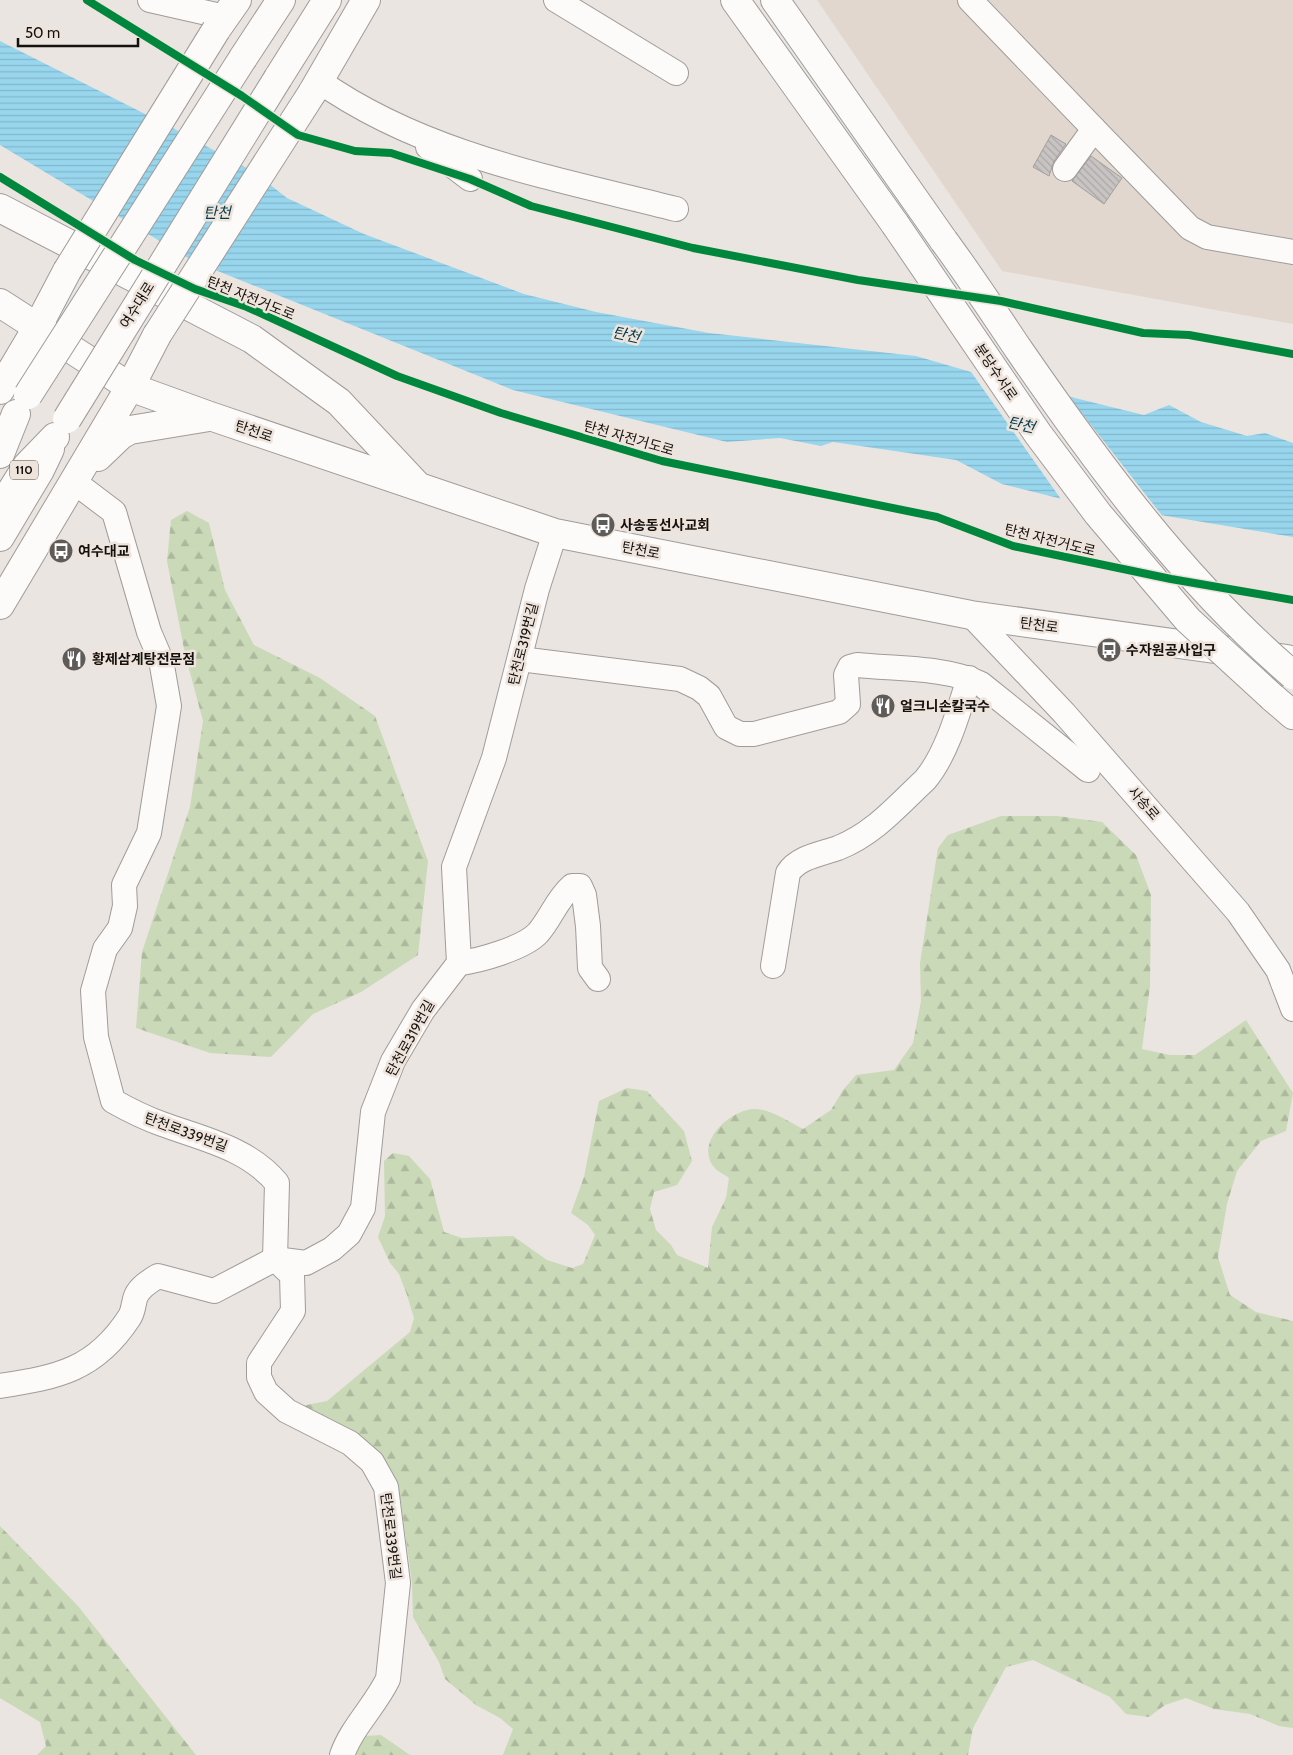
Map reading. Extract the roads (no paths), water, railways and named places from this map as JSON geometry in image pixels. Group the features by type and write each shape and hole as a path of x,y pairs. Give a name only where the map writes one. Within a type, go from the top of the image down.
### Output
{"main road":[{"path":"14,414 281,0"},
{"name":"여수대로","path":"0,537 40,470 61,428 327,0"},
{"path":"0,605 130,386 157,335 315,87 366,0"},
{"name":"분당수서로","path":"735,0 895,224 1038,434 1098,514 1188,620 1293,715"},
{"path":"775,0 1081,437 1151,527 1253,641 1293,675"},
{"path":"0,390 37,328 67,271 226,16"},
{"path":"0,208 252,340 339,402 418,486"},
{"name":"탄천로","path":"0,303 130,386 210,416 555,532 971,615 1293,660"},
{"name":"110","path":"0,454 14,414"},
{"path":"73,481 121,435 130,430 210,416"},
{"name":"110","path":"0,508 27,466 61,428"}],"street":[{"path":"150,0 226,16"},
{"path":"556,0 676,73"},
{"path":"970,0 1190,228 1207,237 1293,252"},
{"path":"315,87 413,135 498,163 676,209"},
{"path":"1065,169 1094,128"},
{"path":"413,135 470,179"},
{"name":"탄천로339번길","path":"73,481 114,512 149,632 161,660 169,706 150,833 124,885 125,906 120,928 106,949 93,991 96,1037 113,1101 143,1117 229,1147 267,1170 277,1183 275,1259 292,1275 293,1311 259,1363 259,1377 266,1392 287,1411 350,1443 372,1462 386,1487 398,1583 388,1679 382,1692 359,1722 342,1755"},
{"name":"탄천로319번길","path":"275,1259 306,1263 332,1249 350,1234 363,1208 373,1112 393,1061 423,1010 459,964 454,867 494,758 537,589 555,532"},
{"name":"사송로","path":"971,615 1064,713 1238,912 1278,970 1293,1009"},
{"path":"520,658 680,679 700,688 709,696 726,728 740,734 754,734 839,712 848,704 846,675 850,667 858,665 969,678 981,684 1088,770"},
{"path":"773,966 788,873 792,866 800,861 847,844 873,830 925,780 932,772 956,718 969,678"},
{"path":"459,964 484,960 537,934 562,895 572,886 580,886 584,895 588,926 590,968 598,979"},
{"path":"0,1386 43,1379 93,1360 117,1336 131,1315 136,1296 145,1284 158,1276 214,1291 275,1259"}],"water":[{"name":"탄천","path":"0,41 171,127 254,172 287,198 364,234 524,294 596,312 709,333 916,356 978,374 1144,415 1169,405 1201,422 1247,436 1265,433 1293,443 1293,537 1058,498 1002,484 956,460 833,442 821,446 780,438 727,442 513,390 193,261 0,145"}],"place":[{"name":"사송동선사교회","path":"603,525"},
{"name":"여수대교","path":"61,551"},
{"name":"수자원공사입구","path":"1109,650"},
{"name":"황제삼계탕전문점","path":"74,659"},
{"name":"얼크니손칼국수","path":"883,706"}]}
